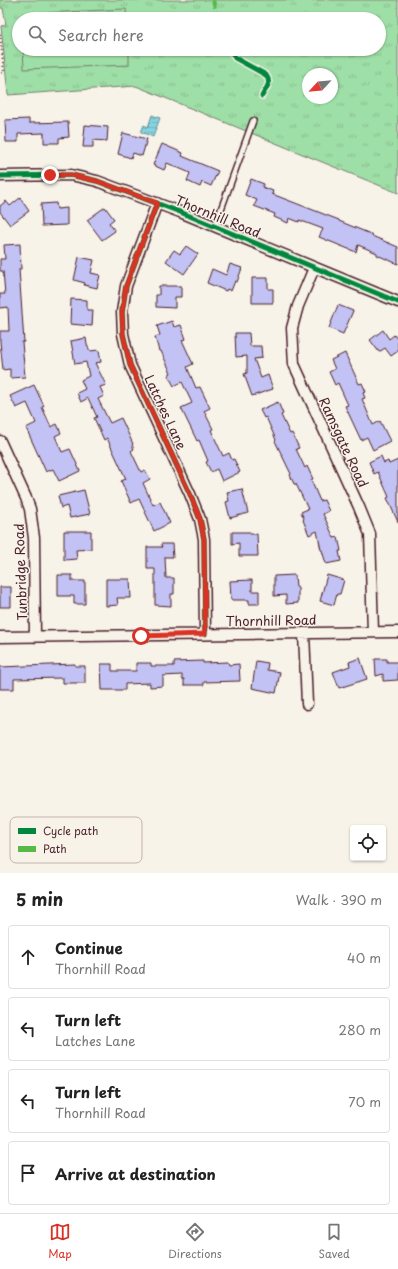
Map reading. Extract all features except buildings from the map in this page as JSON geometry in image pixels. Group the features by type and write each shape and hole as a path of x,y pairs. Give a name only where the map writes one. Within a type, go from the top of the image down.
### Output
{"street":[{"name":"Thornhill Road","path":"0,176 71,175 97,181 215,226 398,302"},
{"name":"Latches Lane","path":"157,203 126,286 122,312 123,334 130,365 190,494 200,519 204,539 205,634"},
{"name":"Ramsgate Road","path":"314,268 298,306 292,328 294,364 370,534 373,632"},
{"name":"Tunbridge Road","path":"0,441 30,509 34,538 35,637"},
{"name":"Thornhill Road","path":"0,637 398,632"},
{"path":"304,633 307,704"}],"lane":[{"path":"215,226 254,121"}],"path":[{"path":"0,34 4,72 0,73"}],"green space":[{"path":"0,0 398,0 398,193 136,86 8,95 1,26 6,25 3,8 0,8"},
{"path":"126,9 126,12 64,12"},
{"path":"23,56 129,56 129,65 24,69"}],"water":[{"path":"152,115 160,118 153,137 141,132 144,125 148,127"}],"marked path":[{"path":"213,0 216,12"}],"cycle path":[{"path":"234,56 266,75 268,78 268,83 262,96"},
{"path":"0,176 71,175 97,181 180,212 398,302"},
{"path":"157,203 126,286 122,312 123,334 130,365 190,494 200,519 204,539 205,634"}],"route":[{"path":"50,175 71,175 97,181 157,203 126,286 122,312 123,334 130,365 196,506 200,519 204,539 205,634 141,636"}]}
